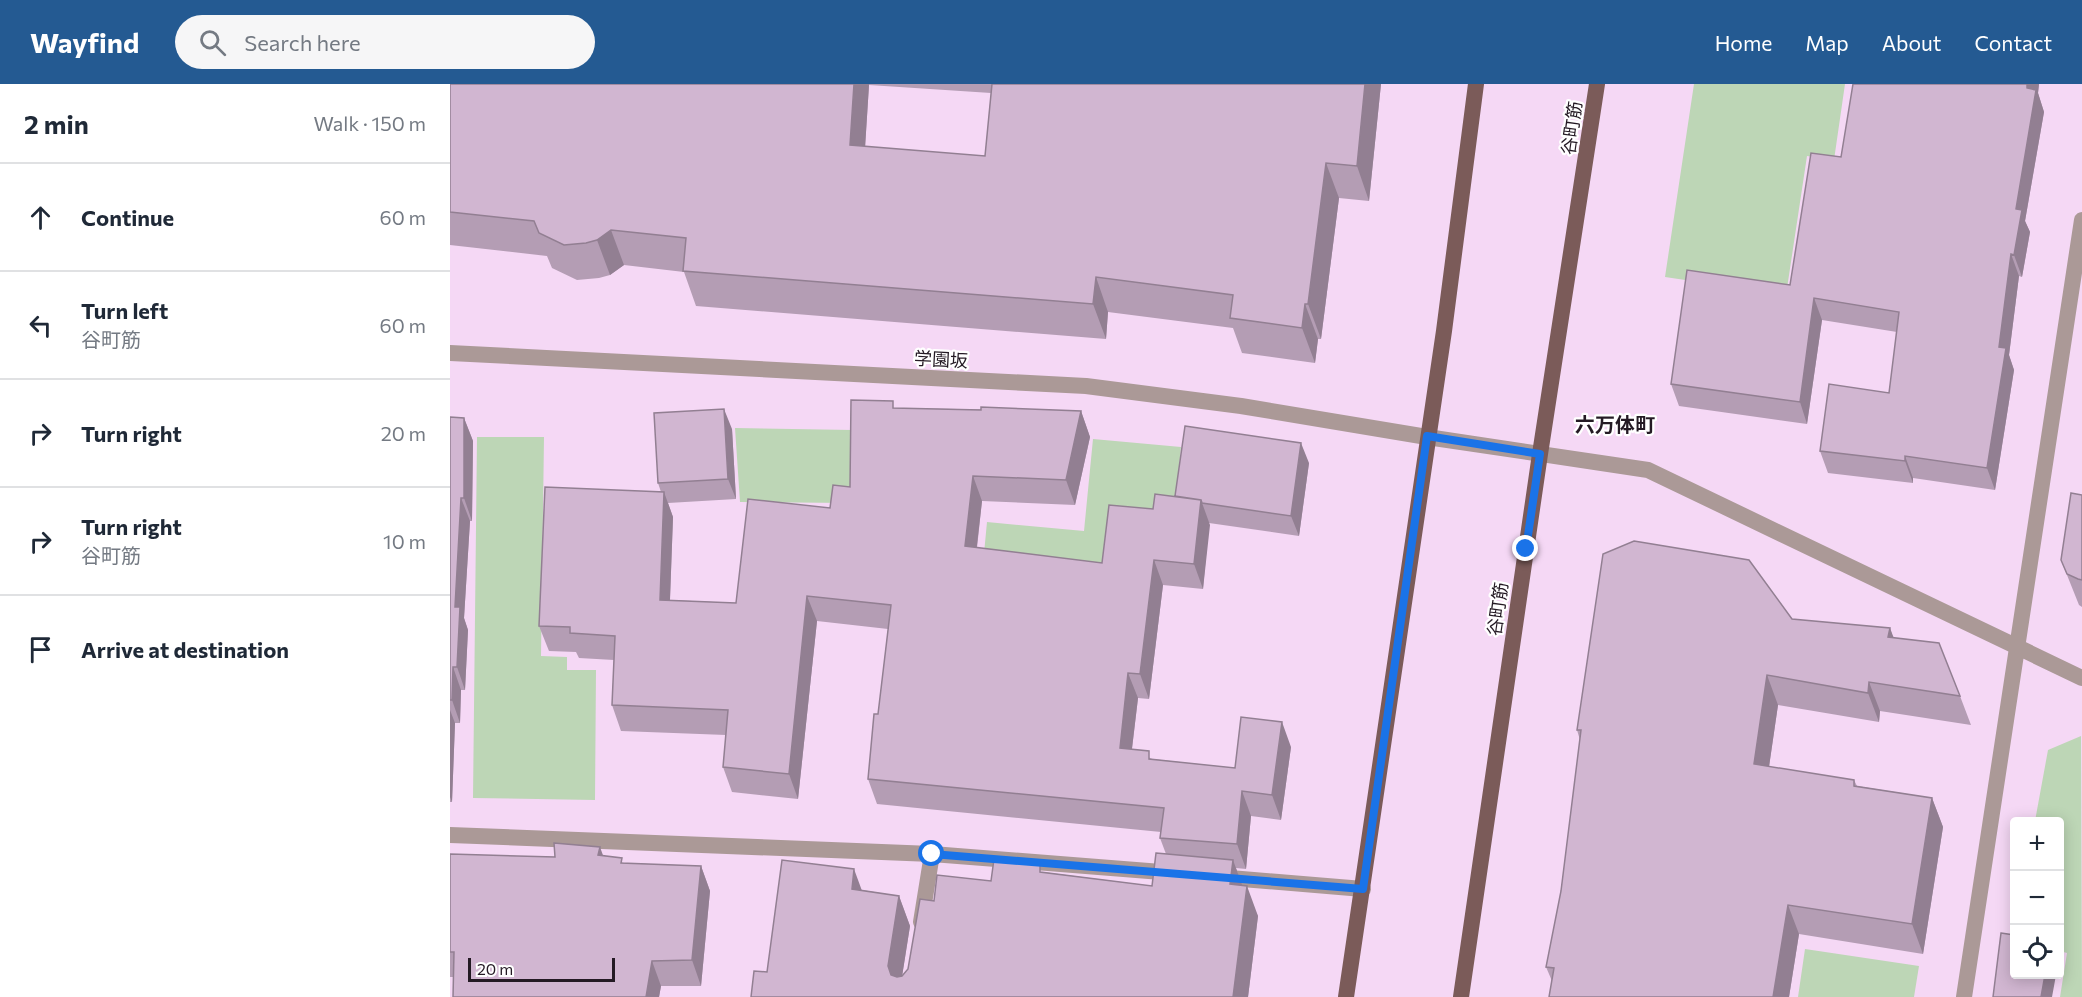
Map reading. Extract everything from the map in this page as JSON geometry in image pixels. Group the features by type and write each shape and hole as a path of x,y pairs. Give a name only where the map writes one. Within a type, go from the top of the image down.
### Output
{"main road":[{"path":"1346,997 1444,331 1476,84"},
{"name":"谷町筋","path":"1461,997 1540,454 1597,84"}],"street":[{"path":"1964,997 2019,648 2082,220"},
{"name":"学園坂","path":"450,353 1086,386 1241,406 1648,470 2082,678"},
{"path":"450,835 932,854 1363,889"},
{"path":"917,942 932,854"}],"green space":[{"path":"1694,84 1845,84 1834,160 1807,156 1786,295 1665,277"},
{"path":"735,428 853,430 853,503 740,502"},
{"path":"477,437 544,437 541,656 567,657 567,670 596,670 595,800 473,798"},
{"path":"1093,439 1181,447 1175,512 1106,579 977,627 987,522 1084,531"},
{"path":"2081,736 2082,997 2060,997 2067,953 2064,952 2064,817 2036,817 2048,750"},
{"path":"1805,949 1919,966 1914,997 1798,997"}],"building":[{"path":"450,84 854,84 850,145 985,156 992,84 1365,84 1357,166 1326,163 1308,304 1305,304 1302,328 1230,318 1233,295 1096,277 1093,304 683,271 686,238 611,230 597,240 564,245 539,233 534,221 450,212"},
{"path":"1853,84 2027,84 2027,88 2036,90 2016,209 2022,210 2014,255 2011,254 1999,347 2006,348 1987,468 1905,456 1905,461 1820,451 1829,384 1889,393 1899,312 1814,298 1800,402 1671,384 1687,270 1790,285 1811,153 1841,157"},
{"path":"851,400 893,401 893,408 981,410 981,407 1081,411 1066,480 973,476 965,546 1102,563 1109,505 1153,509 1155,494 1201,500 1194,564 1154,560 1140,674 1128,673 1120,748 1149,751 1149,759 1235,768 1241,717 1282,722 1272,795 1242,791 1237,844 1160,838 1164,808 868,779 874,714 878,714 891,605 807,596 789,774 723,767 728,710 612,705 615,636 570,633 570,627 539,626 545,487 664,492 660,600 736,603 748,499 830,508 833,485 850,487"},
{"path":"724,409 728,479 658,483 654,413"},
{"path":"450,417 464,418 464,498 461,498 455,607 460,607 457,667 453,667 452,700 450,700"},
{"path":"1185,426 1301,443 1291,516 1202,503 1201,500 1175,496"},
{"path":"2071,493 2082,495 2082,580 2067,574 2061,560"},
{"path":"1634,541 1749,560 1792,619 1890,628 1888,637 1939,643 1960,696 1869,682 1868,693 1767,675 1754,764 1854,780 1854,786 1932,798 1912,924 1788,905 1773,997 1549,997 1554,968 1546,967 1561,891 1581,730 1577,730 1603,554"},
{"path":"554,843 600,847 598,855 622,858 621,863 701,866 692,960 652,961 646,997 453,997 454,952 450,952 450,854 555,857"},
{"path":"1156,853 1233,860 1230,884 1247,886 1233,997 751,997 754,971 767,972 782,860 854,869 852,889 899,896 888,966 891,975 897,977 902,976 908,969 920,899 934,901 937,875 991,881 994,859 1040,864 1040,872 1152,886"},
{"path":"2001,933 2010,934 2010,979 2044,979 2041,997 1993,997"}],"district":[{"name":"六万体町","path":"1615,424"}],"route":[{"path":"932,854 1363,889 1427,436 1540,454 1526,549"}]}
